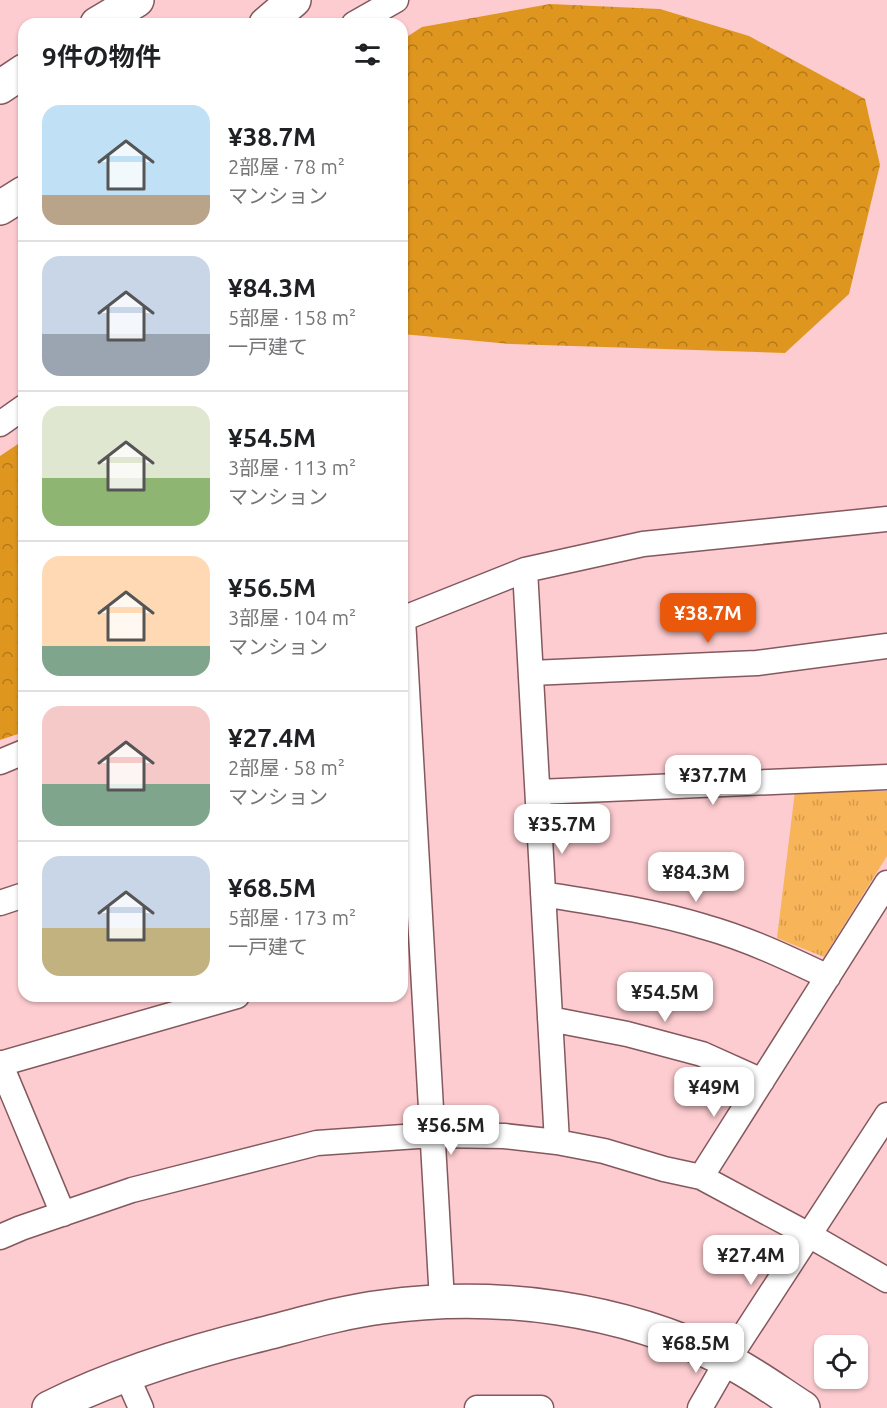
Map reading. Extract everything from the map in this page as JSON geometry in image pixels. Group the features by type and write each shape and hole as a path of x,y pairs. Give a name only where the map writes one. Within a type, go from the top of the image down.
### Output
{"main road":[{"path":"107,18 137,0"},
{"path":"273,18 294,0"},
{"path":"0,87 18,75"},
{"path":"0,208 18,197"},
{"path":"49,1408 81,1391 173,1358 317,1320 381,1307 442,1301 516,1302 578,1311 624,1322 667,1336 728,1361 803,1408"}],"street":[{"path":"364,18 396,0"},
{"path":"0,424 18,411"},
{"path":"408,617 525,570 643,544 887,519"},
{"path":"525,570 557,1142"},
{"path":"531,673 757,663 887,645"},
{"path":"0,762 18,754"},
{"path":"538,792 887,777"},
{"path":"408,819 412,971 432,1135 442,1301"},
{"path":"701,1177 887,883"},
{"path":"543,894 650,912 705,927 756,944 828,977"},
{"path":"0,903 18,898"},
{"path":"63,1214 0,1063 216,1002"},
{"path":"550,1019 627,1034 702,1054 762,1081"},
{"path":"700,1408 887,1115"},
{"path":"0,1237 132,1190 317,1143 432,1135 504,1136 557,1142 604,1151 663,1169 701,1177 810,1235 887,1280"},
{"path":"126,1374 141,1408"},
{"path":"477,1408 540,1408"}],"green space":[{"path":"550,4 660,9 749,36 865,99 880,165 849,294 785,353 511,344 408,335 408,36 422,27"},
{"path":"18,444 18,734 0,740 0,456"},
{"path":"795,791 887,791 887,856 824,957 777,938"}]}
